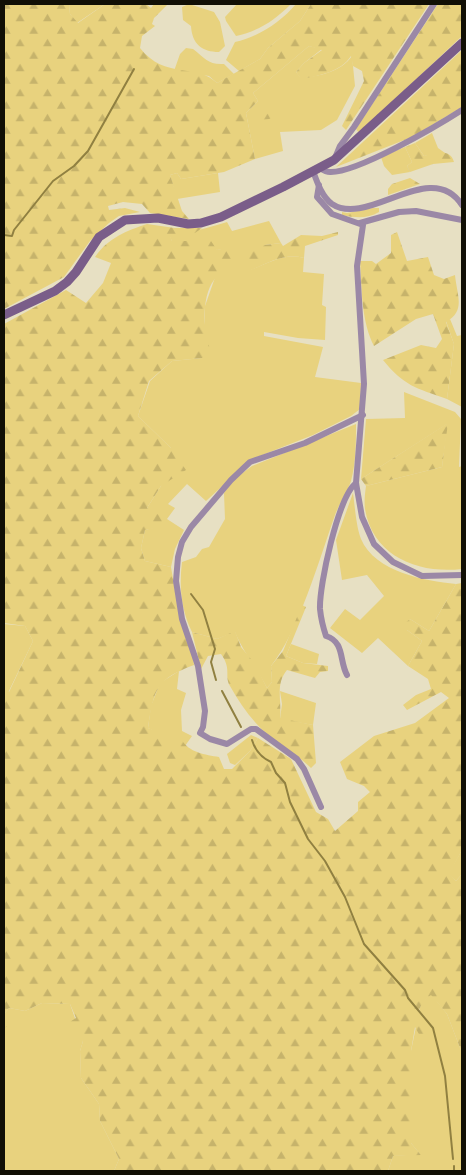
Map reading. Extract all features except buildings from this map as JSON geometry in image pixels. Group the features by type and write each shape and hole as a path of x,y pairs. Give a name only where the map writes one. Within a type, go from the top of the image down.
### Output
{"street":[{"path":"334,160 340,146 434,4"},
{"path":"4,315 46,295 67,282 76,272 99,237 125,220 158,218 188,224 201,223 221,217 334,160 462,43"},
{"path":"316,169 332,173 352,168 410,141 462,110"},
{"path":"316,169 319,185 318,196 332,214 340,219 360,223 399,212 416,211 462,220"},
{"path":"319,185 332,204 347,209 430,188 448,192 462,206"},
{"path":"360,223 363,225 357,266 364,384 363,415 356,483 368,532 382,552 393,562 422,576 462,575"},
{"path":"321,808 304,769 297,759 256,729 251,729 227,744 210,739 200,733 203,727 205,711 198,666 182,620 176,581 178,556 182,542 191,527 231,480 250,462 305,443 363,415"},
{"path":"347,675 342,667 342,652 338,644 332,638 326,636 320,608 329,549 348,494 356,483"}],"green space":[{"path":"4,4 69,4 70,14 78,23 105,4 146,4 151,8 154,4 168,4 154,18 152,24 155,26 142,36 140,48 150,58 160,64 209,77 217,83 260,59 268,48 300,21 311,4 429,4 346,130 342,126 364,81 362,71 353,66 351,56 335,70 322,75 301,79 296,72 304,63 322,50 309,46 253,93 258,101 246,113 255,159 224,172 181,179 177,173 170,175 182,211 189,219 150,213 142,204 123,202 108,206 109,210 125,208 140,212 119,216 109,223 90,241 64,277 4,309"},
{"path":"69,4 105,4 77,23 70,14"},
{"path":"189,4 214,12 220,22 225,46 219,52 203,49 193,38 191,26 183,20 182,7"},
{"path":"237,4 291,4 266,24 236,36 225,17"},
{"path":"296,4 311,4 300,21 268,48 260,59 239,71 226,60 235,42 244,40 268,28"},
{"path":"438,4 462,4 462,36 359,133 356,129"},
{"path":"309,46 322,49 296,72 301,78 336,69 352,56 355,86 337,120 321,130 280,132 283,151 255,159 246,113 258,101 253,93"},
{"path":"186,48 193,49 210,62 224,64 234,74 217,83 209,76 174,71 180,54"},
{"path":"462,50 462,107 412,137 336,167"},
{"path":"266,108 273,112 274,117 256,120 256,115"},
{"path":"432,133 438,148 445,153 424,156 415,143"},
{"path":"415,143 424,156 446,153 454,162 433,164 410,172 407,166 412,162 405,147"},
{"path":"405,147 412,162 407,166 410,172 392,175 384,166 381,157"},
{"path":"177,173 181,179 218,173 220,192 177,199 170,175"},
{"path":"410,178 420,184 388,195 388,189 392,184"},
{"path":"379,208 379,212 361,217 342,215 342,212 347,213"},
{"path":"269,221 281,243 265,245 246,271 281,258 296,257 304,258 303,272 324,274 322,305 326,307 325,340 298,338 264,332 264,336 323,347 315,377 361,383 360,409 351,416 313,435 252,459 206,501 187,484 168,504 175,508 167,519 184,530 175,549 171,567 145,561 141,548 145,530 157,527 147,508 161,486 171,448 138,416 150,381 172,361 202,358 205,338 205,306 225,249 217,250 195,241 172,241 169,235 191,232 227,222 232,231"},
{"path":"147,224 175,228 202,228 195,233 170,236 172,241 211,241 217,250 230,247 241,256 214,280 207,296 205,325 211,351 202,358 172,361 149,381 138,416 171,448 186,470 161,486 147,508 166,519 157,528 145,530 141,548 145,561 171,567 180,621 192,651 194,665 172,675 159,687 152,704 148,728 182,740 188,747 198,752 219,757 224,769 232,769 250,751 258,738 291,759 316,812 328,819 335,831 358,811 358,802 370,792 364,786 347,779 340,762 374,736 415,723 449,698 441,692 407,710 403,705 416,695 431,689 428,679 408,666 422,641 407,630 405,623 410,619 429,631 456,584 462,583 462,850 449,874 456,881 462,874 462,1053 447,1014 431,995 422,1004 419,1013 425,1034 420,1036 415,1027 411,1051 411,1143 421,1155 393,1156 388,1171 114,1171 119,1159 100,1121 99,1104 81,1078 80,1051 83,1041 72,1037 68,1023 76,1018 70,1004 42,1003 25,1011 9,1008 4,1014 4,687 9,692 33,641 25,626 4,623 4,324 66,290 86,303 103,283 111,263 95,257 112,240 125,233"},
{"path":"338,232 338,235 305,246 304,258 281,258 246,272 241,256 265,245 281,243 283,246 301,235 322,236"},
{"path":"397,232 407,261 428,257 434,275 444,279 455,275 459,302 456,313 446,322 454,344 447,399 404,381 383,360 421,345 436,348 442,339 433,314 416,319 374,346 364,316 360,261 372,261 376,264 391,253 391,235"},
{"path":"450,319 457,336 462,335 462,407 447,399 454,344 446,321"},
{"path":"404,392 455,412 461,419 459,467 462,466 462,569 430,568 400,559 377,539 370,526 365,509 366,486 442,467 447,424 361,479 366,419 405,418"},
{"path":"448,423 442,467 366,486 361,479"},
{"path":"356,424 355,460 351,481 335,515 291,634 271,666 272,682 267,688 235,632 217,639 192,632 185,615 182,598 182,562 196,557 202,549 209,547 225,519 224,493 233,480 252,466"},
{"path":"353,493 359,534 368,550 377,560 402,573 456,584 429,631 410,619 407,630 422,641 408,666 378,638 362,653 330,628 345,609 360,620 384,596 367,575 342,580 336,540"},
{"path":"302,605 306,607 286,656 303,663 328,666 328,671 320,672 315,678 287,670 283,675 280,687 280,718 313,725 316,763 311,768 268,735 247,712 228,682 226,664 221,654 208,656 201,669 192,632 217,639 235,631 241,647 255,664 267,688 272,682 271,666 283,651"},
{"path":"4,624 25,626 33,641 8,693 4,687"},
{"path":"291,644 319,654 317,664 303,663 286,656"},
{"path":"179,671 177,689 186,693 181,710 182,731 192,736 185,746 148,728 151,706 160,683"},
{"path":"280,691 316,703 313,725 280,719 282,704"},
{"path":"251,735 258,738 250,751 235,765 230,763 227,754"},
{"path":"462,850 462,874 456,881 448,874"},
{"path":"431,994 447,1014 462,1053 462,1171 388,1171 393,1156 420,1154 411,1143 411,1051 421,1003"},
{"path":"42,1003 70,1004 83,1041 80,1051 81,1078 99,1104 100,1121 119,1159 114,1171 4,1171 4,1014 9,1008 25,1011"},
{"path":"4,1014 10,1025 4,1028"}],"waterway":[{"path":"4,235 12,236 14,230 53,181 74,166 88,151 134,69"},
{"path":"191,594 203,610 215,649 211,662 216,680"},
{"path":"222,691 241,727"},
{"path":"252,740 259,753 271,762 276,773 285,783 290,802 308,839 325,861 345,897 364,944 405,990 408,998 433,1028 445,1076 453,1159"},
{"path":"454,1166 454,1171"}]}
